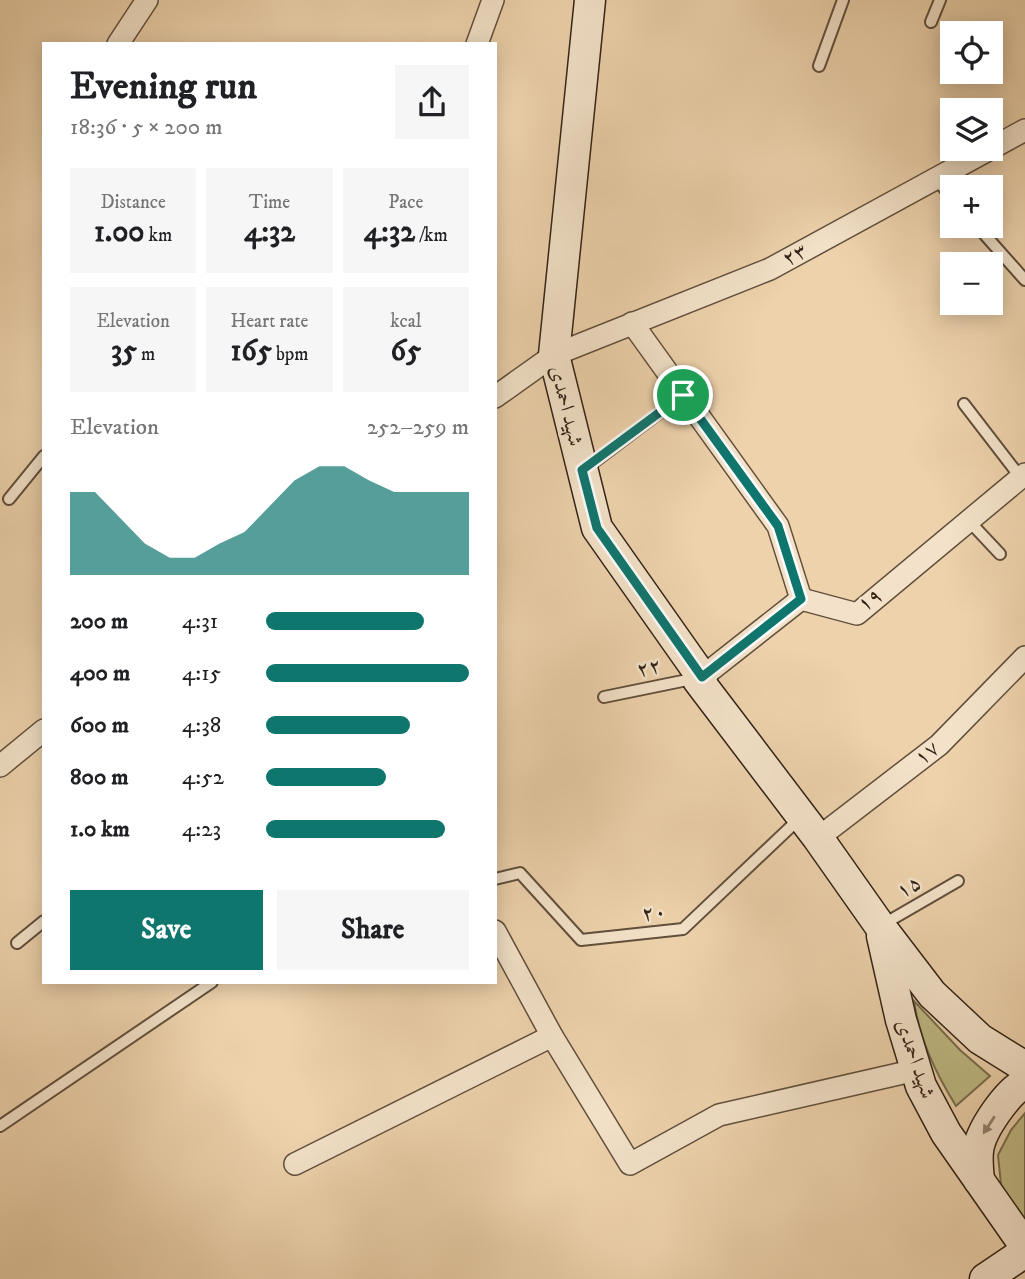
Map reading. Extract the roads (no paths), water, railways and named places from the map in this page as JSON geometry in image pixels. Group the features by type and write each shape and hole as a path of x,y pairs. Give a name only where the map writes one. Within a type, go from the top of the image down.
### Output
{"street":[{"path":"119,42 148,0"},
{"path":"478,42 493,0"},
{"name":"شهید احمدی","path":"590,0 554,355 597,528 702,677 698,680 932,994 980,1039 1025,1067"},
{"name":"۲۳","path":"497,396 554,355 770,269 1025,130"},
{"path":"632,323 778,526 801,599 702,677"},
{"name":"۱۹","path":"801,599 857,614 1023,476"},
{"name":"۱۷","path":"810,827 939,745 1025,657"},
{"path":"0,766 42,732"},
{"name":"شهید احمدی","path":"880,926 901,1020 921,1086 946,1133 1025,1246"},
{"path":"497,935 552,1036 630,1164 719,1115 916,1070"},
{"path":"295,1164 552,1036"},
{"path":"979,1180 978,1150 983,1133 1014,1088 1025,1083"},
{"path":"985,1279 1025,1252"}],"lane":[{"path":"819,66 843,0"},
{"path":"931,22 940,0"},
{"path":"936,179 940,184"},
{"path":"988,238 1025,280"},
{"path":"582,470 683,395"},
{"path":"964,404 1023,476"},
{"path":"9,499 42,458"},
{"path":"969,521 1000,554"},
{"name":"۲۲","path":"604,697 702,677"},
{"name":"۲۰","path":"497,879 520,873 581,940 683,929 810,827"},
{"name":"۱۵","path":"880,926 958,881"},
{"path":"17,943 42,924"},
{"path":"0,1126 209,984"}]}
